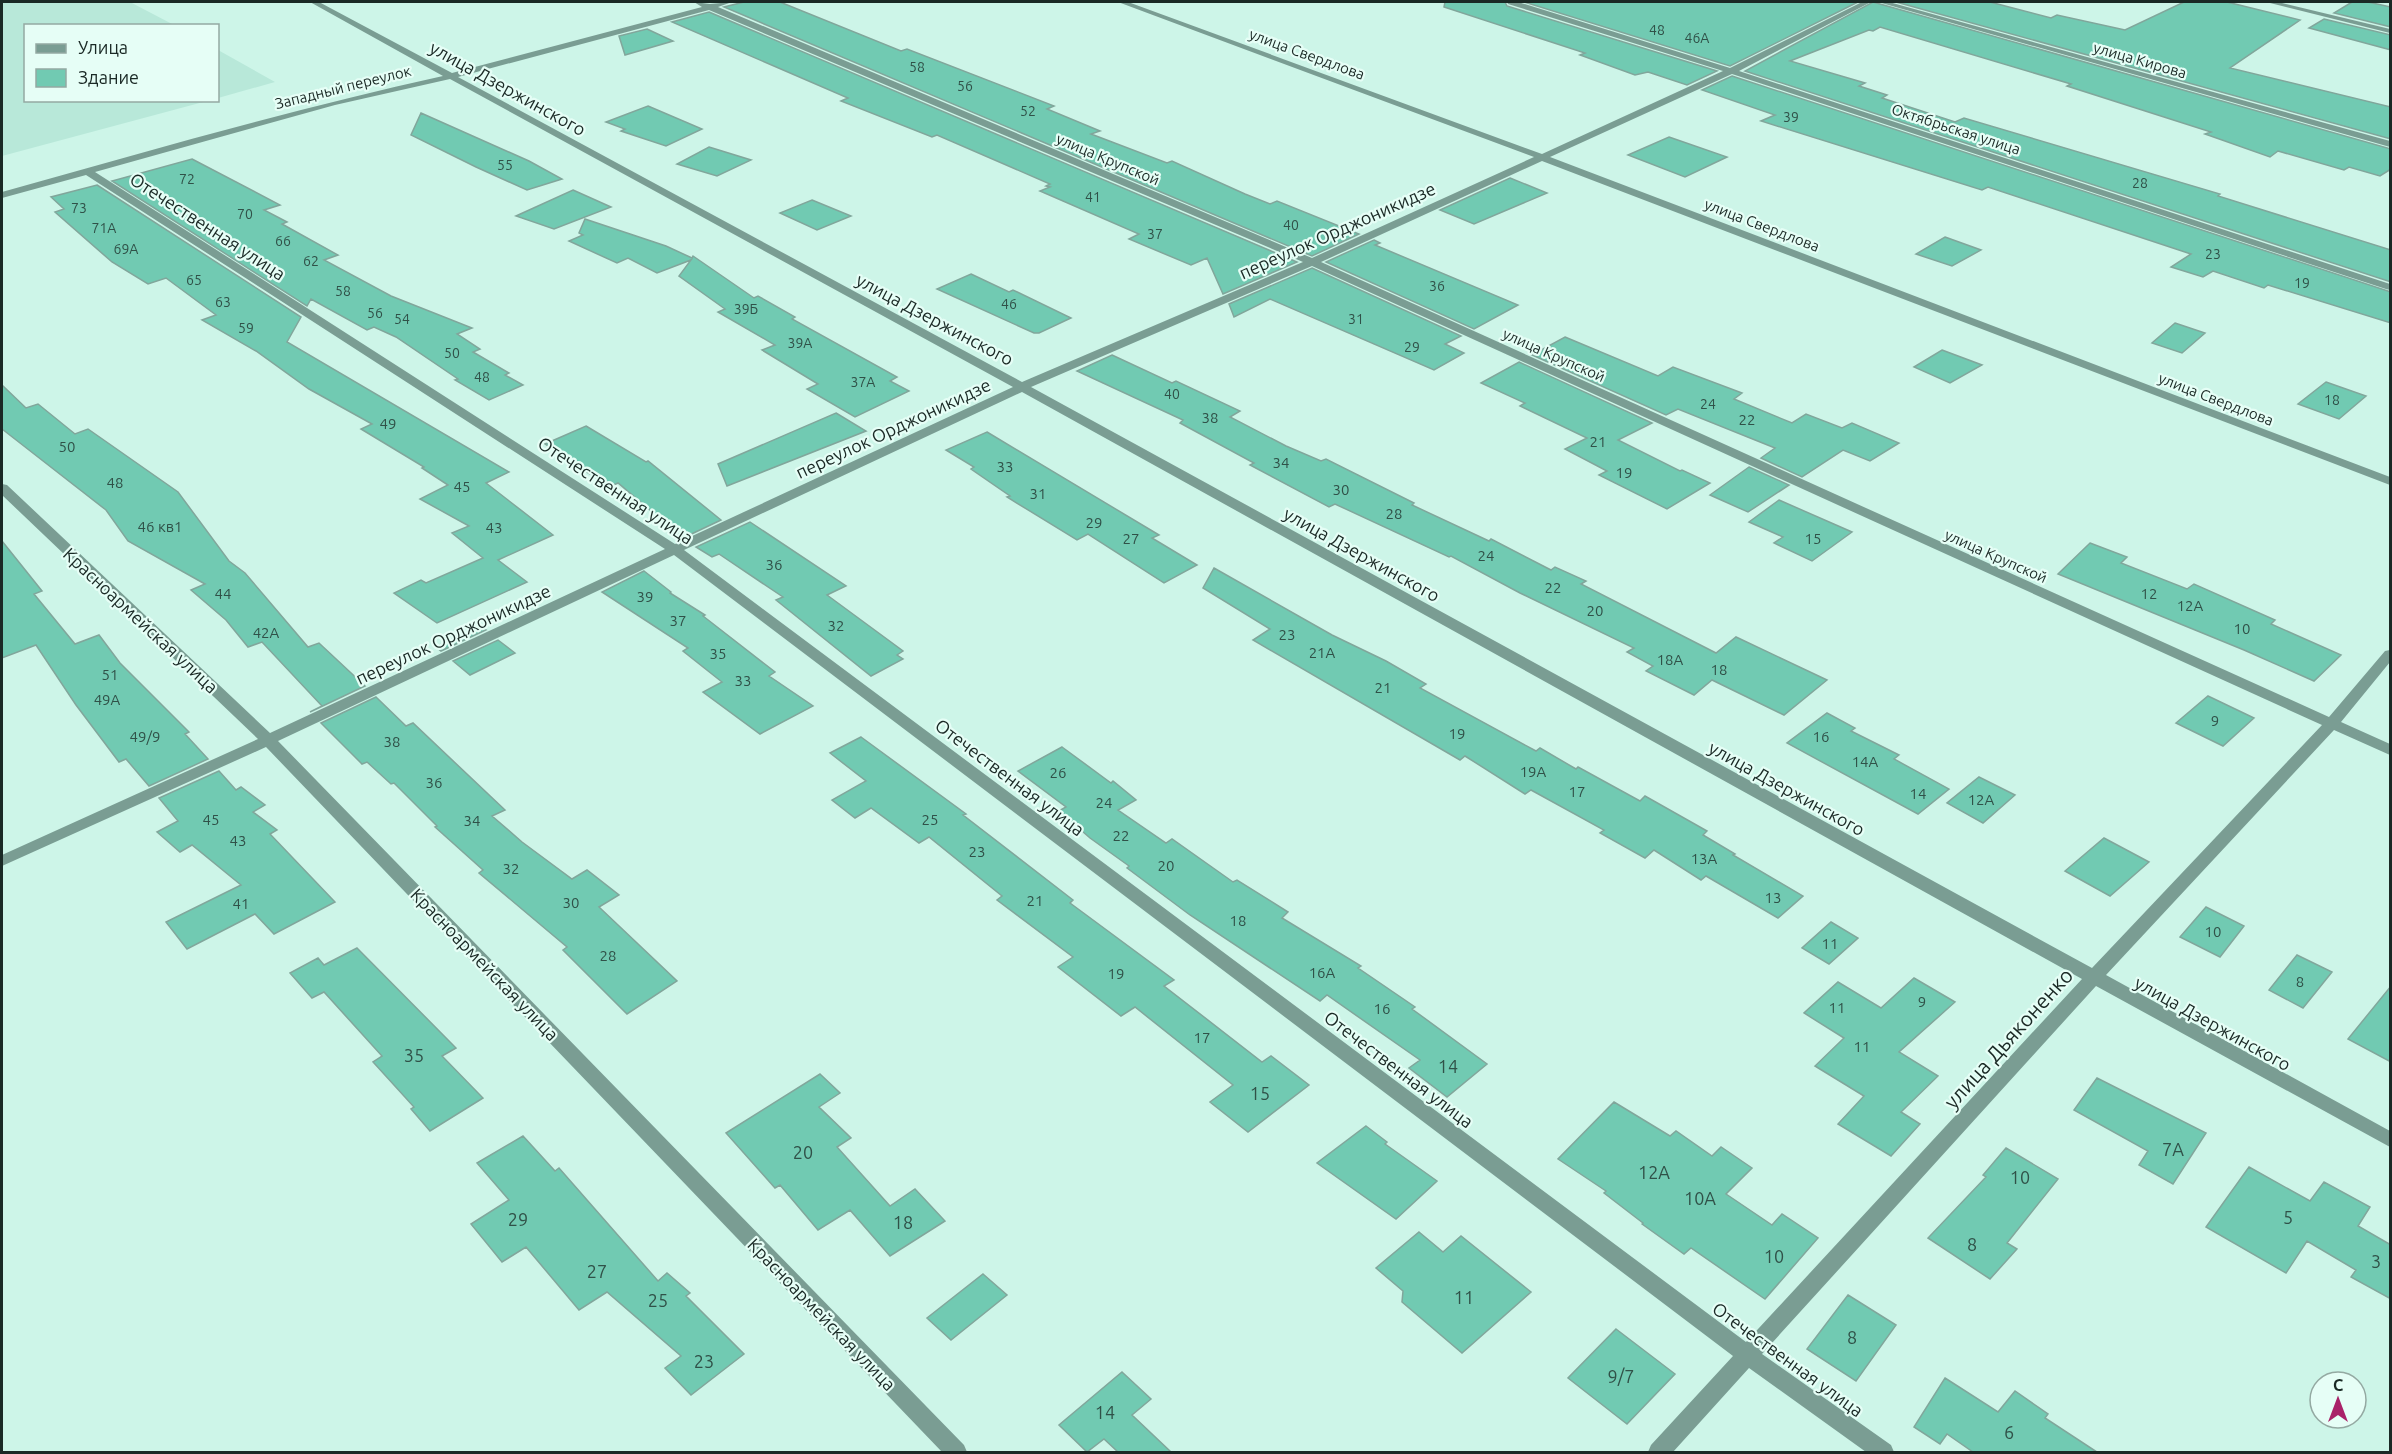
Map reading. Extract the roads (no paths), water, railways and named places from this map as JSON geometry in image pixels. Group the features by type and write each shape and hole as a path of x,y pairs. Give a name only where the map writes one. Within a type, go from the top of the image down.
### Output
{"street":[{"name":"улица Дзержинского","path":"314,2 448,77 1022,387 2391,1140"},
{"name":"улица Крупской","path":"698,2 1312,262 2391,750"},
{"name":"Западный переулок","path":"2,195 333,103 448,77 728,2"},
{"name":"улица Свердлова","path":"1122,2 1542,157 2391,481"},
{"name":"Октябрьская улица","path":"1511,2 1731,71 2391,287"},
{"name":"переулок Орджоникидзе","path":"2,861 268,740 1022,387 1312,262 1731,71 1867,2"},
{"name":"улица Кирова","path":"1882,2 2391,144"},
{"path":"2270,2 2391,32"},
{"name":"Отечественная улица","path":"87,171 675,550 1749,1356 1883,1452"},
{"name":"Красноармейская улица","path":"2,488 268,740 956,1452"},
{"name":"улица Дьяконенко","path":"1659,1452 2093,978 2331,724 2391,654"}]}
